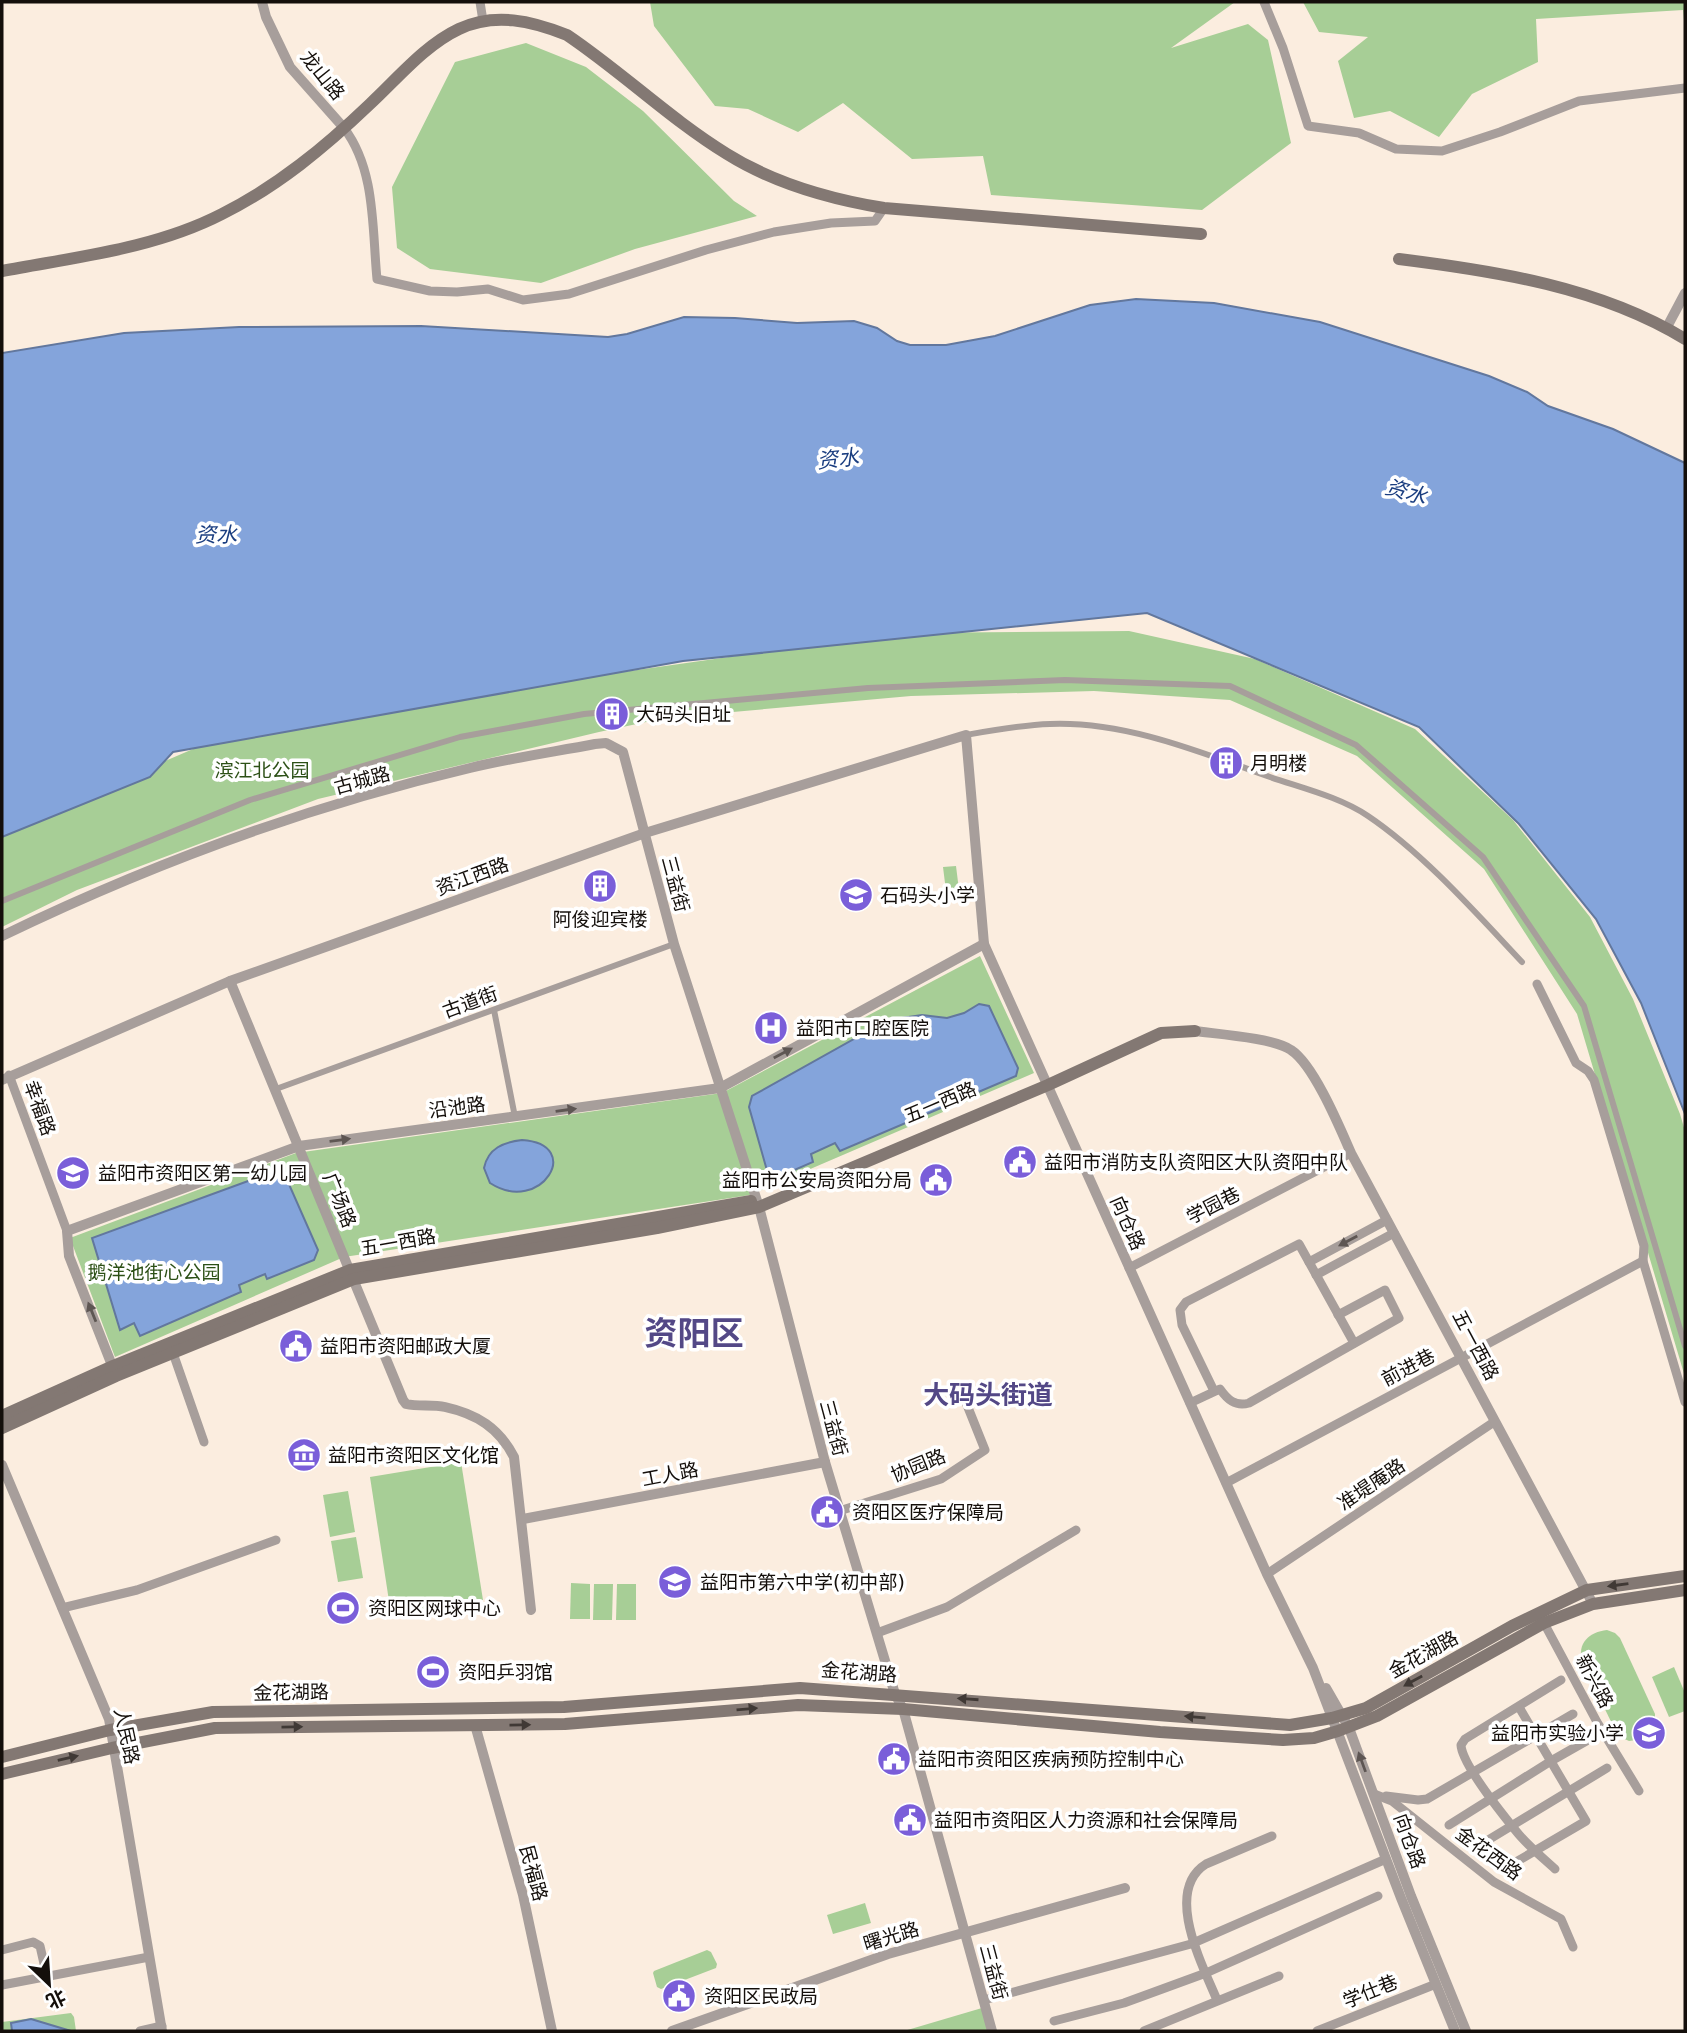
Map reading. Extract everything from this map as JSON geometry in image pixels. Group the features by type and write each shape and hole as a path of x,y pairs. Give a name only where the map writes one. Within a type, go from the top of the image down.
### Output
{"main road":[{"path":"2,271 145,243 196,226 260,194 301,166 433,45 460,29 483,21 509,19 537,23 567,35 705,140 729,155 761,173 837,200 884,208 1201,234"},
{"path":"1399,259 1520,278 1577,291 1667,327 1685,339"},
{"name":"五一西路","path":"2,1416 352,1274 758,1204 1046,1082 1150,1029 1195,1031"},
{"path":"2,1428 115,1371 173,1353 352,1274"},
{"name":"金花湖路","path":"2,1757 110,1730 213,1712 564,1707 800,1688 895,1693 1290,1725 1366,1708 1512,1626 1587,1590 1685,1576"},
{"path":"2,1774 215,1728 565,1724 798,1705 903,1709 1283,1740 1314,1738 1344,1730 1377,1716 1544,1623 1593,1604 1685,1590"}],"street":[{"name":"龙山路","path":"262,2 266,17 290,67 345,128"},
{"path":"480,2 483,21"},
{"path":"1264,2 1283,48 1308,126 1359,133 1396,149 1442,150 1500,132 1579,101 1685,88"},
{"path":"345,128 366,168 377,278 430,291 488,289 523,300 569,294 706,250 774,232 831,223 875,220 884,208"},
{"path":"1667,327 1685,293"},
{"path":"2,901 250,800 460,737 584,714 869,688 1026,681 1230,686 1356,745 1483,857 1584,1006 1685,1346"},
{"path":"966,735 1018,726 1051,724 1132,732 1211,756 1344,804 1366,815 1400,841 1473,910 1522,962"},
{"name":"资江西路","path":"5,1077 230,981 645,833 966,735"},
{"name":"向仓路","path":"966,735 984,944 1226,1483 1374,1794 1411,1896 1466,2031"},
{"name":"古城路","path":"2,936 76,900 305,813 470,768 594,744 606,743 623,752 645,833"},
{"name":"三益街","path":"645,833 674,944 758,1204 824,1462 895,1693 903,1709 992,2031"},
{"name":"古道街","path":"276,1090 674,944"},
{"name":"沿池路","path":"67,1231 299,1146 720,1088 984,944"},
{"name":"广场路","path":"230,981 406,1404 445,1407 478,1418 493,1427 505,1439 514,1457 531,1610"},
{"path":"1536,984 1576,1063 1588,1071 1594,1080 1644,1246 1643,1261 1685,1402"},
{"path":"494,1010 515,1117"},
{"name":"五一西路","path":"1195,1031 1274,1043 1292,1050 1313,1078 1593,1604"},
{"name":"幸福路","path":"5,1077 67,1231"},
{"name":"学园巷","path":"1129,1268 1351,1153"},
{"path":"1309,1262 1387,1220"},
{"path":"67,1231 69,1256 115,1371"},
{"path":"1316,1275 1394,1233"},
{"path":"1214,1391 1182,1325 1180,1310 1186,1302 1299,1244 1354,1343"},
{"name":"前进巷","path":"1226,1483 1643,1261"},
{"path":"1190,1403 1220,1388 1226,1398 1236,1404 1249,1403 1399,1318 1385,1290 1338,1315"},
{"path":"173,1353 204,1442"},
{"name":"协园路","path":"839,1511 941,1479 985,1450 961,1390"},
{"name":"准堤庵路","path":"1268,1574 1494,1422"},
{"name":"工人路","path":"523,1519 824,1462"},
{"name":"人民路","path":"2,1465 109,1719 162,2029"},
{"path":"877,1633 947,1607 1076,1530"},
{"path":"62,1608 137,1590 276,1540"},
{"name":"新兴路","path":"1544,1623 1597,1722 1639,1791"},
{"path":"1555,1869 1511,1824 1473,1772 1461,1752 1461,1745 1465,1739 1561,1680"},
{"path":"1504,1869 1586,1821 1519,1707"},
{"path":"1374,1794 1427,1799 1573,1714"},
{"name":"民福路","path":"475,1726 523,1895 552,2031"},
{"name":"向仓路","path":"1344,1730 1387,1859 1455,2031"},
{"path":"1449,1825 1595,1736"},
{"path":"1475,1848 1607,1768"},
{"name":"金花西路","path":"1374,1794 1392,1801 1494,1882 1561,1919 1573,1947"},
{"path":"1217,2000 1193,1943 1187,1920 1189,1890 1197,1869 1272,1836"},
{"path":"984,2000 1193,1943 1387,1859"},
{"name":"曙光路","path":"672,2031 888,1954 1125,1888"},
{"path":"1054,2021 1124,2003 1206,1973 1378,1896"},
{"path":"2,1950 37,1943 47,1976"},
{"path":"2,1985 149,1957"},
{"path":"1144,2031 1279,1976"},
{"name":"学仕巷","path":"1317,2031 1436,1984"},
{"path":"140,2031 162,2029"}],"green space":[{"path":"650,2 1235,2 1171,48 1248,24 1268,40 1291,143 1202,210 991,195 983,156 912,159 843,103 798,132 748,109 715,106 654,26"},
{"path":"1303,2 1685,2 1685,29 1683,10 1536,19 1538,62 1472,94 1439,137 1390,111 1354,118 1338,61 1368,37 1319,32"},
{"path":"526,43 586,67 643,111 734,201 757,216 635,249 541,283 430,269 397,248 392,187 455,62"},
{"name":"滨江北公园","path":"1129,631 1255,659 1415,729 1513,820 1590,917 1633,999 1685,1131 1685,1377 1577,1014 1484,869 1357,756 1230,700 1094,691 911,696 665,718 318,799 77,890 2,927 2,831 249,725 898,633"},
{"path":"956,866 959,890 946,891 943,867"},
{"name":"鹅洋池街心公园","path":"980,956 1034,1073 750,1195 344,1257 115,1357 70,1238 296,1153 722,1093"},
{"path":"461,1462 483,1600 391,1614 370,1477"},
{"path":"348,1491 355,1532 330,1537 323,1495"},
{"path":"356,1537 363,1578 338,1582 331,1541"},
{"path":"571,1583 590,1584 590,1619 570,1619"},
{"path":"594,1584 613,1584 612,1620 593,1620"},
{"path":"617,1584 636,1584 636,1620 616,1620"},
{"path":"1607,1630 1620,1638 1655,1714 1653,1729 1644,1739 1629,1741 1618,1736 1582,1662 1581,1649 1586,1640 1595,1633"},
{"path":"1674,1667 1685,1693 1685,1711 1669,1717 1652,1677"},
{"path":"865,1903 871,1923 833,1934 827,1915"},
{"path":"707,1950 717,1964 716,1968 661,1989 657,1987 654,1971"},
{"path":"982,2008 988,2031 904,2031"},
{"path":"71,2013 76,2031 2,2031 2,2022"}],"water":[{"name":"资水","path":"1136,299 1214,303 1320,322 1489,376 1527,392 1548,406 1613,429 1685,463 1685,1114 1641,1003 1596,919 1519,824 1419,727 1147,613 683,661 173,752 150,777 2,837 2,353 124,333 239,327 421,326 608,337 684,317 797,323 854,321 877,328 897,341 910,345 946,345 995,336 1090,305"},
{"path":"979,1004 989,1006 1018,1068 1016,1076 840,1151 835,1143 811,1154 813,1162 776,1178 768,1174 749,1107 752,1096 888,1020 922,1015 947,1018 964,1013"},
{"path":"522,1140 541,1144 551,1153 553,1164 549,1175 539,1185 525,1191 509,1191 490,1183 484,1168 489,1155 503,1144"},
{"path":"270,1173 288,1182 318,1250 314,1260 267,1279 265,1274 239,1285 241,1292 140,1336 134,1323 120,1330 92,1238"},
{"path":"31,2019 71,2031 12,2031 11,2023"}],"place":[{"name":"大码头旧址","path":"612,714"},
{"name":"月明楼","path":"1226,763"},
{"name":"阿俊迎宾楼","path":"600,886"},
{"name":"石码头小学","path":"856,895"},
{"name":"益阳市口腔医院","path":"771,1028"},
{"name":"益阳市消防支队资阳区大队资阳中队","path":"1020,1162"},
{"name":"益阳市资阳区第一幼儿园","path":"73,1173"},
{"name":"益阳市公安局资阳分局","path":"936,1180"},
{"name":"益阳市资阳邮政大厦","path":"296,1346"},
{"name":"益阳市资阳区文化馆","path":"304,1455"},
{"name":"资阳区医疗保障局","path":"827,1512"},
{"name":"益阳市第六中学(初中部)","path":"675,1582"},
{"name":"资阳区网球中心","path":"343,1608"},
{"name":"资阳乒羽馆","path":"433,1672"},
{"name":"益阳市实验小学","path":"1649,1733"},
{"name":"益阳市资阳区疾病预防控制中心","path":"894,1759"},
{"name":"益阳市资阳区人力资源和社会保障局","path":"910,1820"},
{"name":"资阳区民政局","path":"679,1996"}],"district":[{"name":"资阳区","path":"694,1333"},
{"name":"大码头街道","path":"988,1395"}]}
